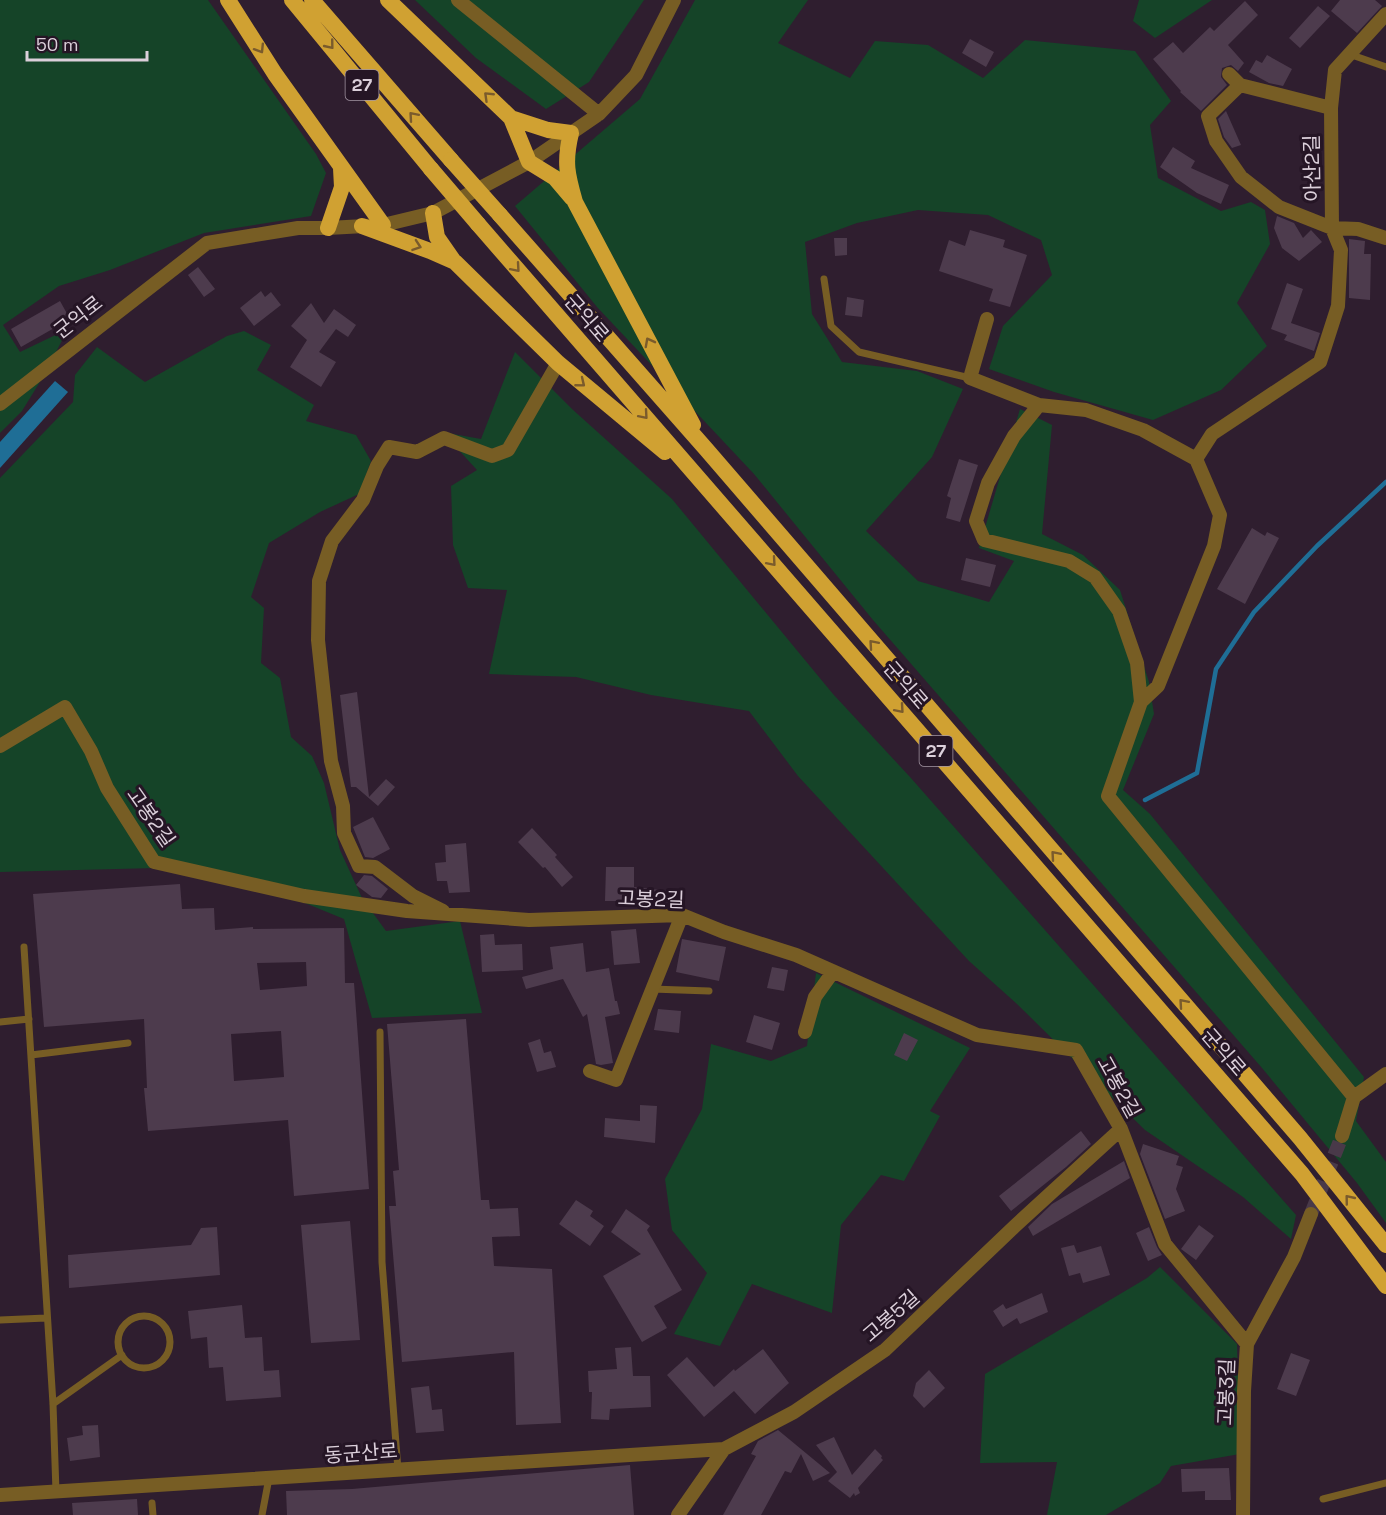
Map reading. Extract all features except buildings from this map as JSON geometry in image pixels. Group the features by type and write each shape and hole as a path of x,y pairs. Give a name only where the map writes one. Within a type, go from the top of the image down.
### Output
{"highway":[{"path":"228,0 275,74 383,225"},
{"name":"군익로","path":"292,0 478,224 1302,1174 1386,1286"},
{"name":"군익로","path":"312,0 706,449 1300,1138 1386,1245"},
{"path":"388,0 512,118 548,130 571,133 567,150 567,173 575,202"},
{"path":"512,118 529,162 555,178 575,202 706,449"},
{"path":"328,228 342,187 341,168"},
{"path":"433,213 437,237 455,262 558,363 702,482"},
{"path":"362,226 455,262"}],"street":[{"path":"459,0 599,114"},
{"name":"군익로","path":"0,404 207,243 298,228 383,225 433,213 529,162 599,114 636,75 674,0"},
{"name":"아산2길","path":"1196,459 1212,434 1320,362 1338,306 1341,250 1332,228 1331,108 1335,70 1386,14"},
{"path":"1229,74 1240,85 1208,117 1216,141 1241,177 1279,207 1332,228 1358,229 1386,238"},
{"name":"아산2길","path":"1240,85 1331,108"},
{"path":"987,320 970,378 1039,405 1086,410 1143,430 1196,459 1220,515 1214,546 1158,686 1141,702"},
{"path":"447,914 412,896 375,867 359,866 344,833 343,806 331,761 318,640 319,581 332,541 363,500 376,466 389,447 417,452 444,438 492,456 508,450 558,363"},
{"path":"1039,405 1014,436 988,483 976,521 984,540 1069,561 1095,577 1119,611 1137,663 1141,702 1108,796 1354,1097"},
{"name":"고봉2길","path":"0,746 65,707 92,751 107,788 154,862 304,896 407,911 529,920 682,915 724,932 796,955 977,1035 1076,1050 1121,1128 1165,1244 1247,1344"},
{"path":"590,1071 616,1080 682,915"},
{"path":"805,1032 815,997 833,972"},
{"path":"1342,1136 1354,1097 1386,1074"},
{"name":"고봉5길","path":"678,1515 724,1449 794,1412 885,1350 1121,1128"},
{"name":"고봉3길","path":"1243,1515 1244,1391 1247,1344 1294,1257 1311,1214"},
{"name":"동군산로","path":"0,1496 724,1449"}],"lane":[{"path":"1349,54 1386,67"},
{"path":"824,279 831,326 859,352 970,378"},
{"path":"24,947 53,1404 56,1492"},
{"path":"652,989 709,991"},
{"path":"0,1022 29,1019"},
{"path":"380,1032 382,1262 398,1470"},
{"path":"31,1055 128,1043"},
{"path":"150,1317 164,1327 170,1343 164,1359 157,1364 141,1368 126,1361 122,1355 118,1346 118,1338 126,1323 133,1318 150,1317"},
{"path":"0,1320 46,1318"},
{"path":"53,1404 122,1355"},
{"path":"262,1515 269,1478"},
{"path":"1323,1499 1386,1483"},
{"path":"152,1503 153,1515"}],"green space":[{"path":"0,0 208,0 316,154 326,173 311,216 204,233 110,270 59,286 3,325 20,352 68,329 22,411 0,433"},
{"path":"415,0 644,0 589,82 546,109 476,58"},
{"path":"695,0 808,0 778,43 850,78 875,41 928,45 983,78 1025,40 1135,51 1171,101 1150,125 1158,178 1221,211 1251,202 1265,210 1270,244 1237,303 1267,346 1221,390 1153,420 1054,392 989,369 1003,326 1052,275 1041,240 988,215 918,210 857,223 805,242 812,314 842,362 917,371 963,389 932,457 866,531 918,581 989,602 1014,561 979,548 1020,409 1052,425 1042,534 1083,555 1120,590 1149,682 1154,714 1123,790 1150,814 1364,1077 1356,1121 1386,1162 1386,1223 1357,1183 1262,1068 873,620 754,474 597,307 515,206 640,99"},
{"path":"1139,0 1212,0 1155,38 1133,21"},
{"path":"244,331 271,345 257,370 314,405 306,421 356,435 371,461 359,494 320,512 269,543 251,597 264,608 261,663 280,678 291,737 312,756 324,783 340,850 362,898 386,931 460,921 482,1013 372,1018 344,919 305,903 156,868 0,872 0,478 73,402 75,375 97,347 145,382 227,336"},
{"path":"515,352 572,409 672,499 833,694 910,777 1296,1215 1291,1239 1243,1197 1145,1130 1017,1004 969,961 798,776 749,711 651,695 576,677 489,674 507,590 468,588 453,545 451,486 477,470 442,432 481,439"},
{"path":"816,973 970,1048 930,1111 940,1116 904,1181 881,1175 841,1225 832,1313 752,1284 720,1346 674,1334 707,1273 672,1230 665,1179 702,1109 711,1044 771,1061 807,1046"},
{"path":"1160,1267 1237,1344 1240,1454 1171,1466 1160,1483 1106,1515 1047,1515 1057,1462 980,1463 985,1374 1147,1278"}],"water":[{"path":"55,381 68,392 0,468 0,442"}],"waterway":[{"path":"1145,800 1197,773 1216,669 1254,612 1317,546 1386,482"}],"tunnel":[{"path":"1311,1214 1342,1136"}]}
